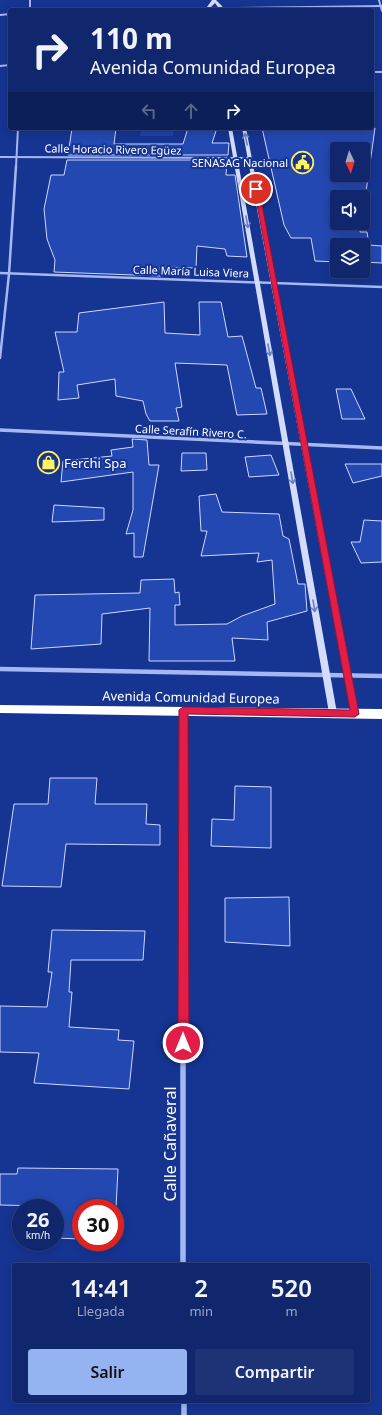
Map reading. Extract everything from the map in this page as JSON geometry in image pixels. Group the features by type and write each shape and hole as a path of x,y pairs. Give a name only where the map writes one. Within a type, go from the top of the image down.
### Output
{"highway":[{"name":"Avenida Comunidad Europea","path":"0,709 183,710 382,714"}],"main road":[{"path":"214,0 220,8"},
{"path":"230,130 333,713"},
{"path":"244,130 355,714"}],"street":[{"path":"379,0 382,11"},
{"path":"274,8 381,6"},
{"path":"0,358 9,274 18,130"},
{"name":"Calle Horacio Rivero Egüez","path":"0,156 250,158"},
{"name":"Calle María Luisa Viera","path":"0,273 382,287"},
{"name":"Calle Serafín Rivero C.","path":"0,430 382,448"},
{"path":"0,669 382,676"},
{"name":"Calle Cañaveral","path":"183,710 184,1263"},
{"path":"184,1403 184,1415"}],"shaded area":[{"path":"141,130 174,130 173,136 140,136"}],"building":[{"name":"SENASAG Nacional","path":"375,128 370,163 370,142 330,142 330,182 367,182 366,190 330,190 330,230 360,230 360,232 367,232 368,238 330,238 330,262 315,261 311,238 291,238 284,225 262,130 374,130"},
{"path":"72,130 116,130 114,144 183,144 187,130 216,130 212,143 229,143 228,155 68,155"},
{"path":"67,160 227,160 226,175 235,175 247,257 227,256 225,249 197,246 196,268 160,267 161,276 54,272 55,260 47,239 44,209 51,175 64,175"},
{"name":"SENASAG Nacional","path":"370,245 382,246 382,263 370,262"},
{"path":"164,302 165,333 200,335 199,302 221,302 228,337 242,336 256,388 261,388 267,414 237,415 227,365 175,363 182,407 176,408 179,421 150,421 146,414 143,401 116,396 115,379 77,385 79,398 58,400 59,372 64,372 55,332 77,332 79,313"},
{"path":"336,389 351,389 365,419 342,419"},
{"path":"132,439 147,440 149,465 159,465 143,557 134,557 134,533 126,534 133,510 133,472 61,482 63,461 112,456 111,450 133,447"},
{"path":"182,453 206,453 207,470 181,471"},
{"path":"271,455 279,475 249,477 245,457"},
{"path":"345,464 382,464 382,476 353,483"},
{"path":"216,494 222,512 279,514 283,536 289,539 298,584 305,584 307,611 267,622 268,640 232,638 235,661 149,661 150,608 102,614 101,644 31,649 35,595 140,593 141,580 174,579 175,593 179,592 180,605 175,605 175,625 227,624 242,616 275,604 272,560 257,562 259,553 201,556 207,531 201,531 199,496"},
{"path":"54,505 104,508 104,520 52,522"},
{"path":"364,520 382,521 382,562 361,563 351,542 360,542"},
{"path":"50,778 97,778 95,804 147,804 146,824 160,825 160,845 66,844 61,887 2,886 14,804 48,804"},
{"path":"235,786 271,787 271,848 211,846 212,819 234,820"},
{"path":"289,897 290,946 225,942 225,898"},
{"path":"52,930 145,931 143,960 71,960 69,992 72,992 69,1027 119,1030 118,1040 134,1041 129,1089 34,1083 39,1053 0,1052 0,1006 47,1007 52,972 48,972"},
{"path":"18,1168 118,1169 116,1199 72,1199 72,1239 64,1238 64,1199 12,1199 12,1205 0,1205 0,1174 17,1174"}],"place":[{"name":"SENASAG Nacional","path":"303,162"},
{"name":"Ferchi Spa","path":"49,463"}],"route":[{"path":"183,1043 183,710 355,714 256,189"}]}
